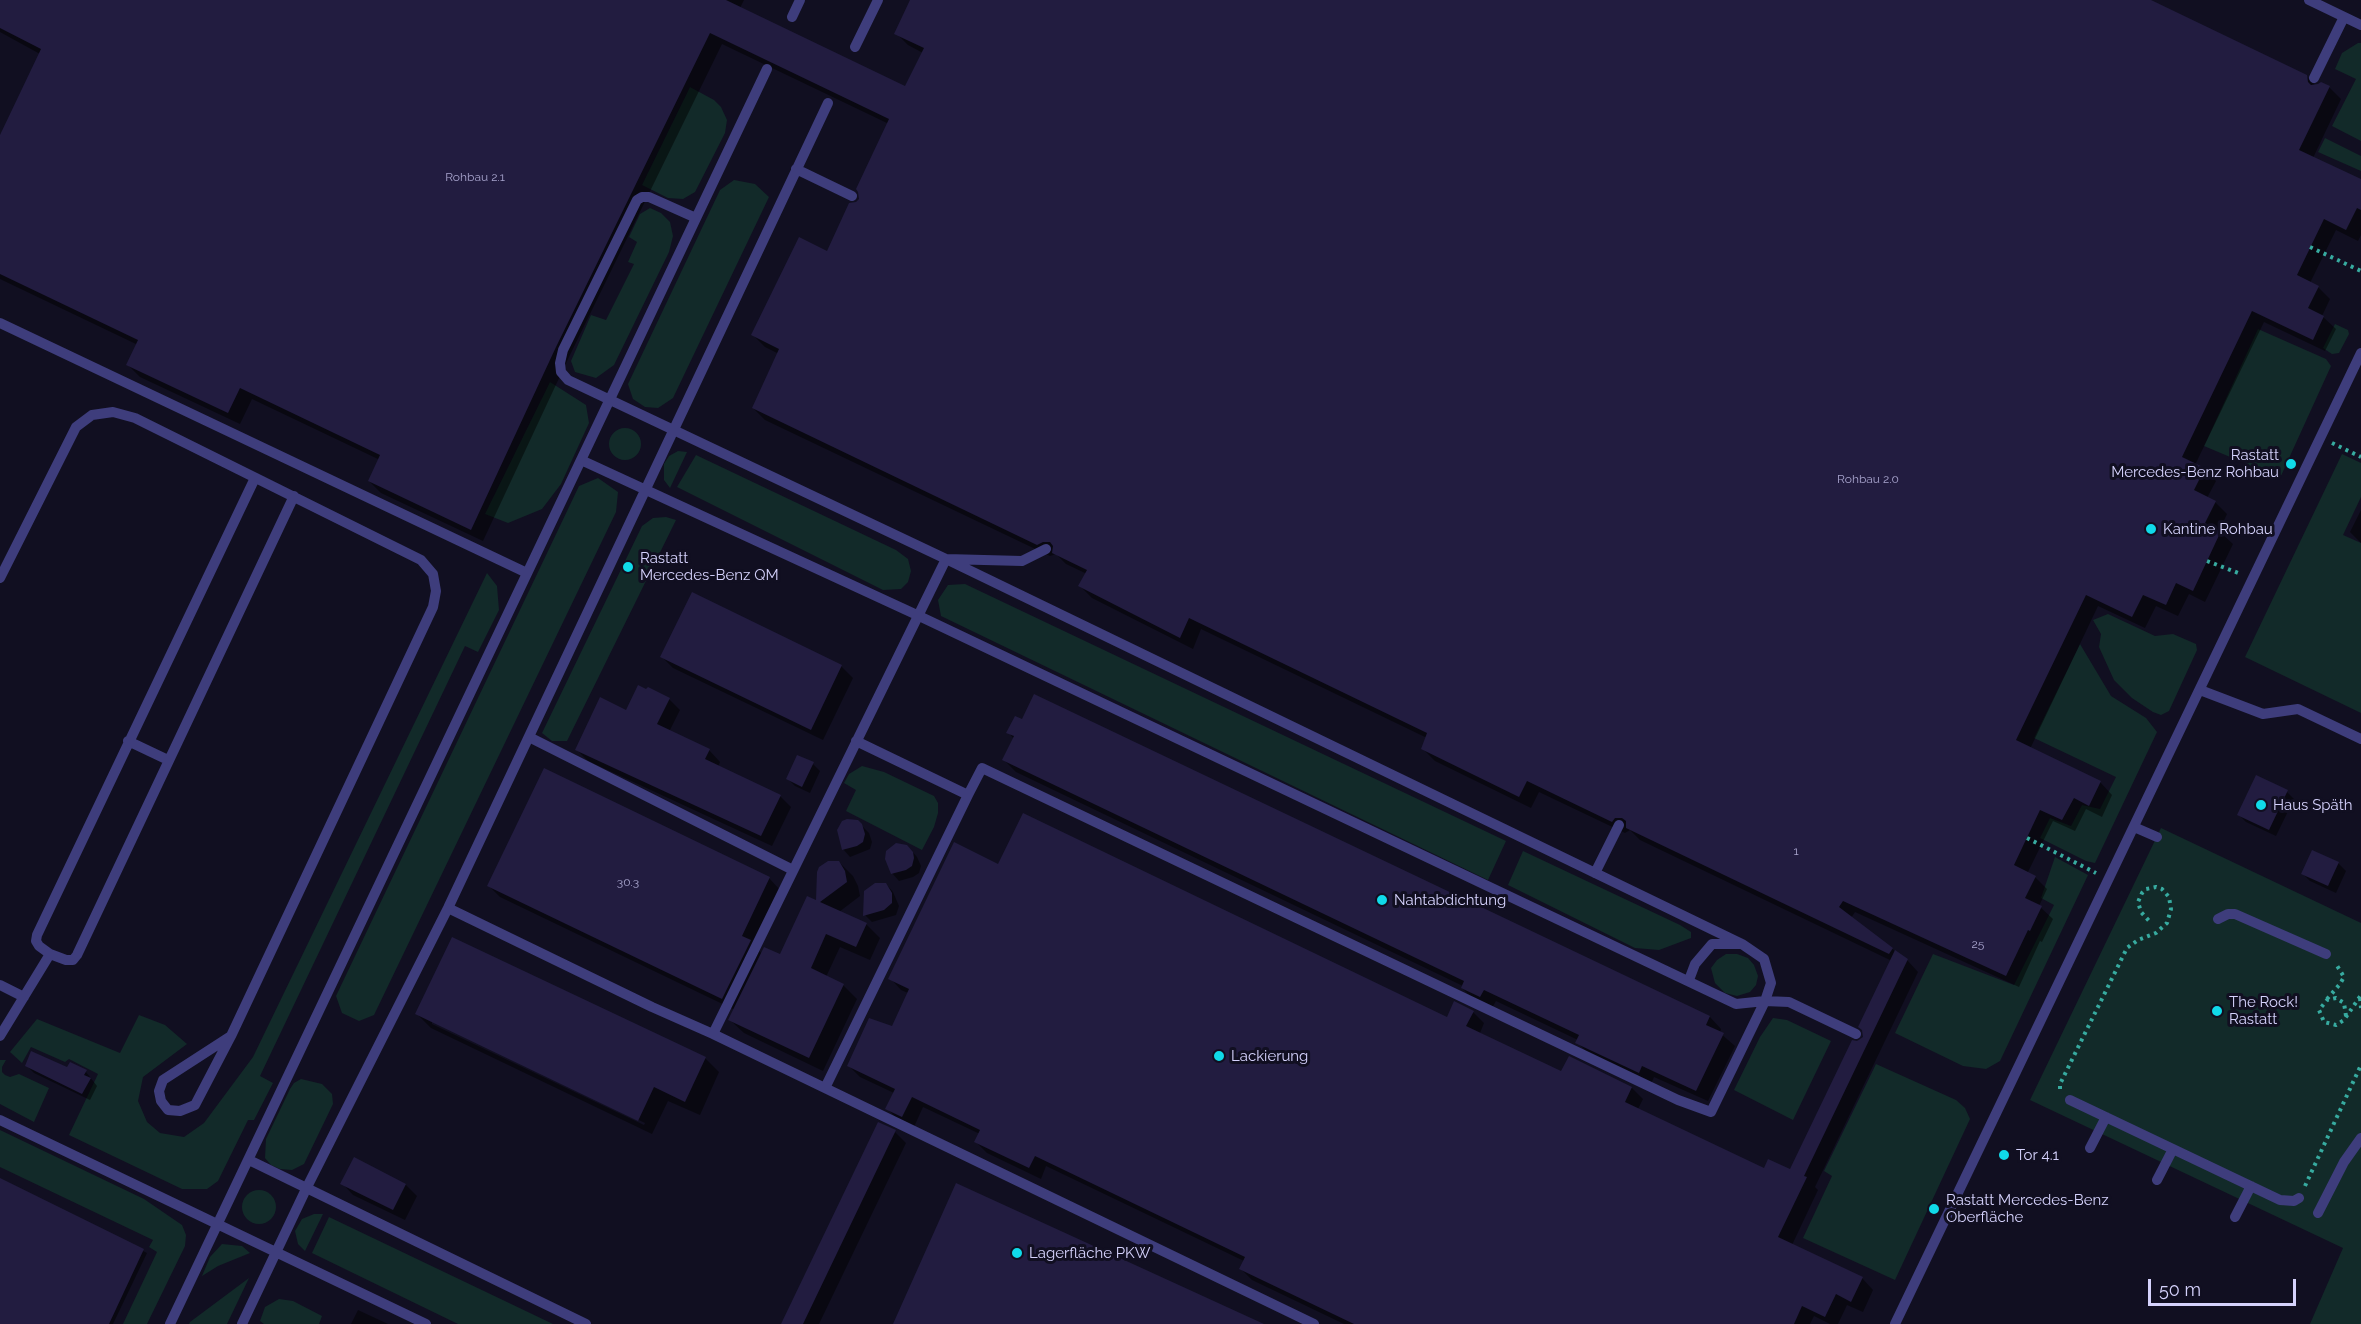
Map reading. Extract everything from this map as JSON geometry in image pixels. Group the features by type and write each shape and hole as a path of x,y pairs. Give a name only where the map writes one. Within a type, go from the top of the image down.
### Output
{"lane":[{"path":"792,17 800,0"},
{"path":"855,47 878,0"},
{"path":"2309,0 2361,25"},
{"path":"2313,78 2344,17"},
{"path":"170,1324 767,69"},
{"path":"242,1324 307,1186 448,908 828,103"},
{"path":"796,170 852,196"},
{"path":"696,218 649,197 637,200 568,339 560,363 561,372 568,380 946,559 1742,944 1764,959 1771,983 1766,1001 1711,1112 1678,1100 982,768 825,1088"},
{"path":"0,323 527,573"},
{"path":"1895,1324 2320,438 2357,370 2361,353"},
{"path":"0,578 75,427 92,414 113,412 135,418 421,560 434,574 436,591 433,607 231,1036 195,1105 180,1111 168,1110 161,1101 159,1090 163,1080 231,1036"},
{"path":"581,460 917,615 1482,885 1689,980 1737,1005 1766,1001 1789,1002 1856,1034"},
{"path":"255,478 37,934 36,940 39,946 50,954 66,960 73,960 77,955 294,496"},
{"path":"946,559 1022,561 1046,549"},
{"path":"713,1034 946,559"},
{"path":"2200,690 2263,714 2298,709 2361,739"},
{"path":"529,737 793,870"},
{"path":"128,741 168,760"},
{"path":"856,741 968,795"},
{"path":"1595,873 1619,825"},
{"path":"2134,827 2157,837"},
{"path":"448,908 1314,1324"},
{"path":"2218,919 2228,914 2235,914 2326,954"},
{"path":"1689,980 1695,964 1712,944 1742,944"},
{"path":"0,1036 50,954"},
{"path":"0,985 24,997"},
{"path":"2070,1100 2280,1200 2294,1201 2299,1198"},
{"path":"2090,1148 2106,1117"},
{"path":"0,1120 426,1324"},
{"path":"2318,1213 2344,1162 2361,1138"},
{"path":"2157,1180 2172,1149"},
{"path":"249,1160 307,1186 586,1324"},
{"path":"2235,1217 2251,1186"}],"path":[{"path":"2310,247 2361,271"},
{"path":"2320,438 2361,457"},
{"path":"2207,561 2252,579"},
{"path":"2027,838 2109,880"},
{"path":"2070,1100 2060,1092 2060,1084 2127,948 2156,933 2167,923 2171,909 2169,897 2162,889 2156,887 2146,889 2138,902 2141,912 2151,923"},
{"path":"2326,954 2339,967 2344,977 2319,1010 2324,1022 2341,1024 2361,995"},
{"path":"2361,995 2361,1008"},
{"path":"2327,1000 2336,998 2344,1003 2346,1016"},
{"path":"2299,1198 2361,1065"}],"green space":[{"path":"2361,43 2361,141 2332,126 2356,79 2335,69 2342,53"},
{"path":"690,87 714,100 721,107 727,120 725,133 695,192 683,199 668,198 642,185"},
{"path":"2325,138 2361,156 2361,171 2318,152"},
{"path":"734,180 755,184 769,197 673,398 658,408 645,407 633,399 628,384 720,190"},
{"path":"650,208 661,213 670,222 673,236 669,252 614,365 596,378 575,372 571,361 591,315 606,320 634,264 628,262 637,242 629,237 640,214"},
{"path":"2335,324 2348,330 2349,334 2339,353 2332,354 2323,348"},
{"path":"2258,329 2326,359 2331,366 2280,478 2204,446"},
{"path":"550,382 586,405 589,423 561,484 542,509 508,523 485,514"},
{"path":"625,428 637,432 641,444 637,456 625,460 613,456 609,444 613,432"},
{"path":"678,451 687,452 670,488 664,480 664,464 669,456"},
{"path":"2342,454 2361,463 2361,497 2343,535 2361,543 2361,713 2245,657"},
{"path":"696,455 896,550 908,559 911,571 908,582 901,589 883,590 677,487"},
{"path":"598,478 618,492 616,512 374,1015 359,1021 342,1013 336,996 579,486"},
{"path":"666,517 676,520 567,741 552,741 542,733 642,526 653,518"},
{"path":"487,573 497,586 499,610 478,652 465,646 260,1076 273,1083 254,1120 248,1120 218,1181 207,1189 182,1189 69,1135 98,1074 69,1059 65,1062 31,1047 22,1063 10,1052 37,1019 120,1053 139,1015 165,1025 187,1044 143,1077 138,1101 147,1122 160,1133 184,1137 204,1123 253,1057"},
{"path":"965,584 1506,841 1488,880 941,616 938,600 948,585"},
{"path":"2108,614 2155,636 2173,634 2196,644 2197,650 2169,711 2161,715 2153,712 2132,698 2114,680 2099,647 2101,634 2093,620"},
{"path":"2080,644 2111,696 2146,718 2157,732 2095,863 2086,861 2040,838 2050,818 2071,826 2082,805 2100,809 2116,777 2034,738"},
{"path":"862,766 884,772 934,796 938,803 938,813 934,827 922,850 846,811 856,790 844,783 849,774"},
{"name":"The Rock! Rastatt","path":"2161,828 2361,923 2361,1324 2310,1324 2343,1248 2030,1100"},
{"path":"1523,851 1680,925 1691,932 1691,938 1659,950 1635,948 1508,885"},
{"path":"2055,857 2088,875 2000,1061 1986,1069 1963,1066 1895,1033 1933,954 2014,985 2054,905 2041,898"},
{"path":"1726,954 1737,954 1748,958 1754,965 1758,976 1756,985 1750,992 1737,996 1725,993 1715,983 1711,968"},
{"path":"1773,1018 1787,1020 1831,1041 1793,1120 1734,1090 1760,1037"},
{"path":"0,1060 6,1060 2,1067 5,1075 10,1077 19,1074 49,1088 34,1122 0,1104"},
{"path":"1876,1064 1956,1100 1965,1108 1970,1119 1895,1280 1803,1238 1832,1176 1824,1171"},
{"path":"301,1079 322,1084 332,1094 333,1104 304,1164 292,1170 280,1169 271,1165 265,1158 266,1139 290,1089"},
{"path":"0,1130 144,1199 182,1225 186,1235 185,1246 147,1324 123,1324 157,1252 149,1247 153,1240 0,1167"},
{"path":"259,1190 271,1195 276,1207 271,1219 259,1224 247,1219 242,1207 247,1195"},
{"path":"314,1214 323,1214 305,1251 298,1244 295,1231 302,1219"},
{"path":"329,1217 553,1324 458,1324 312,1253"},
{"path":"222,1244 242,1246 250,1253 218,1266 202,1276 210,1257"},
{"path":"249,1278 227,1324 189,1324 190,1322"},
{"path":"279,1299 293,1301 322,1316 319,1324 264,1324 260,1321 265,1307"}],"building":[{"path":"0,0 726,0 905,86 924,48 894,34 910,0 2151,0 2307,75 2311,85 2321,82 2330,86 2299,150 2361,179 2361,210 2357,208 2346,230 2324,219 2297,275 2319,286 2308,308 2324,316 2313,340 2252,311 2182,457 2205,468 2194,490 2216,501 2205,523 2221,531 2193,591 2176,583 2166,605 2143,595 2132,617 2086,595 2016,740 2101,781 2089,806 2074,798 2062,820 2040,810 2014,865 2036,876 2025,898 2042,906 2006,976 1843,901 1839,907 1893,948 1889,954 1626,828 1626,821 1622,818 1615,818 1612,822 1527,781 1519,797 1421,749 1427,733 1189,618 1180,638 1078,586 1087,570 1052,553 1053,546 1050,542 1037,545 752,408 779,349 751,335 799,237 827,251 849,203 859,199 856,189 889,119 710,33 556,347 471,530 368,481 380,455 240,388 228,413 126,365 138,340 0,274 0,135 41,49 0,28"},
{"path":"692,592 842,665 811,730 660,657"},
{"path":"638,685 646,689 648,687 670,698 657,724 710,749 705,759 781,795 761,836 575,750 600,697 626,710"},
{"name":"Nahtabdichtung","path":"1034,694 1710,1016 1706,1025 1724,1033 1696,1091 1642,1066 1639,1073 1575,1043 1579,1035 1484,990 1480,997 1461,988 1464,981 1002,760 1014,736 1006,733 1015,716 1022,719"},
{"path":"797,755 814,762 802,787 786,779"},
{"path":"544,768 770,877 742,936 751,940 722,999 487,886"},
{"name":"Haus Späth","path":"2256,775 2288,790 2269,830 2237,815"},
{"name":"Lackierung","path":"1023,813 1447,1017 1454,1001 1474,1011 1466,1026 1561,1071 1569,1056 1632,1087 1625,1102 1764,1168 1768,1159 1790,1169 1852,1040 1857,1041 1863,1037 1862,1030 1858,1027 1895,950 1908,959 1804,1176 1807,1177 1778,1237 1863,1277 1851,1302 1836,1294 1825,1317 1802,1306 1794,1324 1354,1324 1239,1269 1245,1257 1035,1156 1029,1168 974,1142 980,1130 912,1097 902,1117 885,1109 895,1089 847,1066 869,1018 892,1026 909,989 888,979 954,842 998,864"},
{"path":"858,820 865,834 863,842 842,850 837,830 842,821"},
{"path":"896,843 907,845 913,852 914,858 912,866 891,874 885,859 886,851"},
{"path":"2312,850 2339,862 2328,886 2301,874"},
{"path":"828,861 839,861 845,871 847,882 820,902 867,923 856,947 826,934 811,968 844,984 809,1058 728,1020 764,947 780,954 807,896 816,900 817,872 819,867"},
{"path":"875,883 886,883 892,893 892,903 884,910 863,916 864,891"},
{"path":"452,937 706,1057 685,1102 654,1087 638,1121 415,1014"},
{"path":"31,1051 67,1067 70,1062 87,1070 84,1075 91,1078 82,1094 25,1066"},
{"path":"878,1122 896,1130 803,1324 781,1324"},
{"path":"354,1157 406,1184 393,1210 340,1184"},
{"path":"0,1178 144,1249 109,1324 0,1324"},
{"name":"Lagerfläche PKW","path":"956,1183 1264,1324 893,1324"}],"place":[{"name":"Rastatt Mercedes-Benz Rohbau","path":"2291,464"},
{"name":"Kantine Rohbau","path":"2151,529"},
{"name":"Rastatt Mercedes-Benz QM","path":"628,567"},
{"name":"Haus Späth","path":"2261,805"},
{"name":"Nahtabdichtung","path":"1382,900"},
{"name":"The Rock! Rastatt","path":"2217,1011"},
{"name":"Lackierung","path":"1219,1056"},
{"name":"Tor 4.1","path":"2004,1155"},
{"name":"Rastatt Mercedes-Benz Oberfläche","path":"1934,1209"},
{"name":"Lagerfläche PKW","path":"1017,1253"}]}
